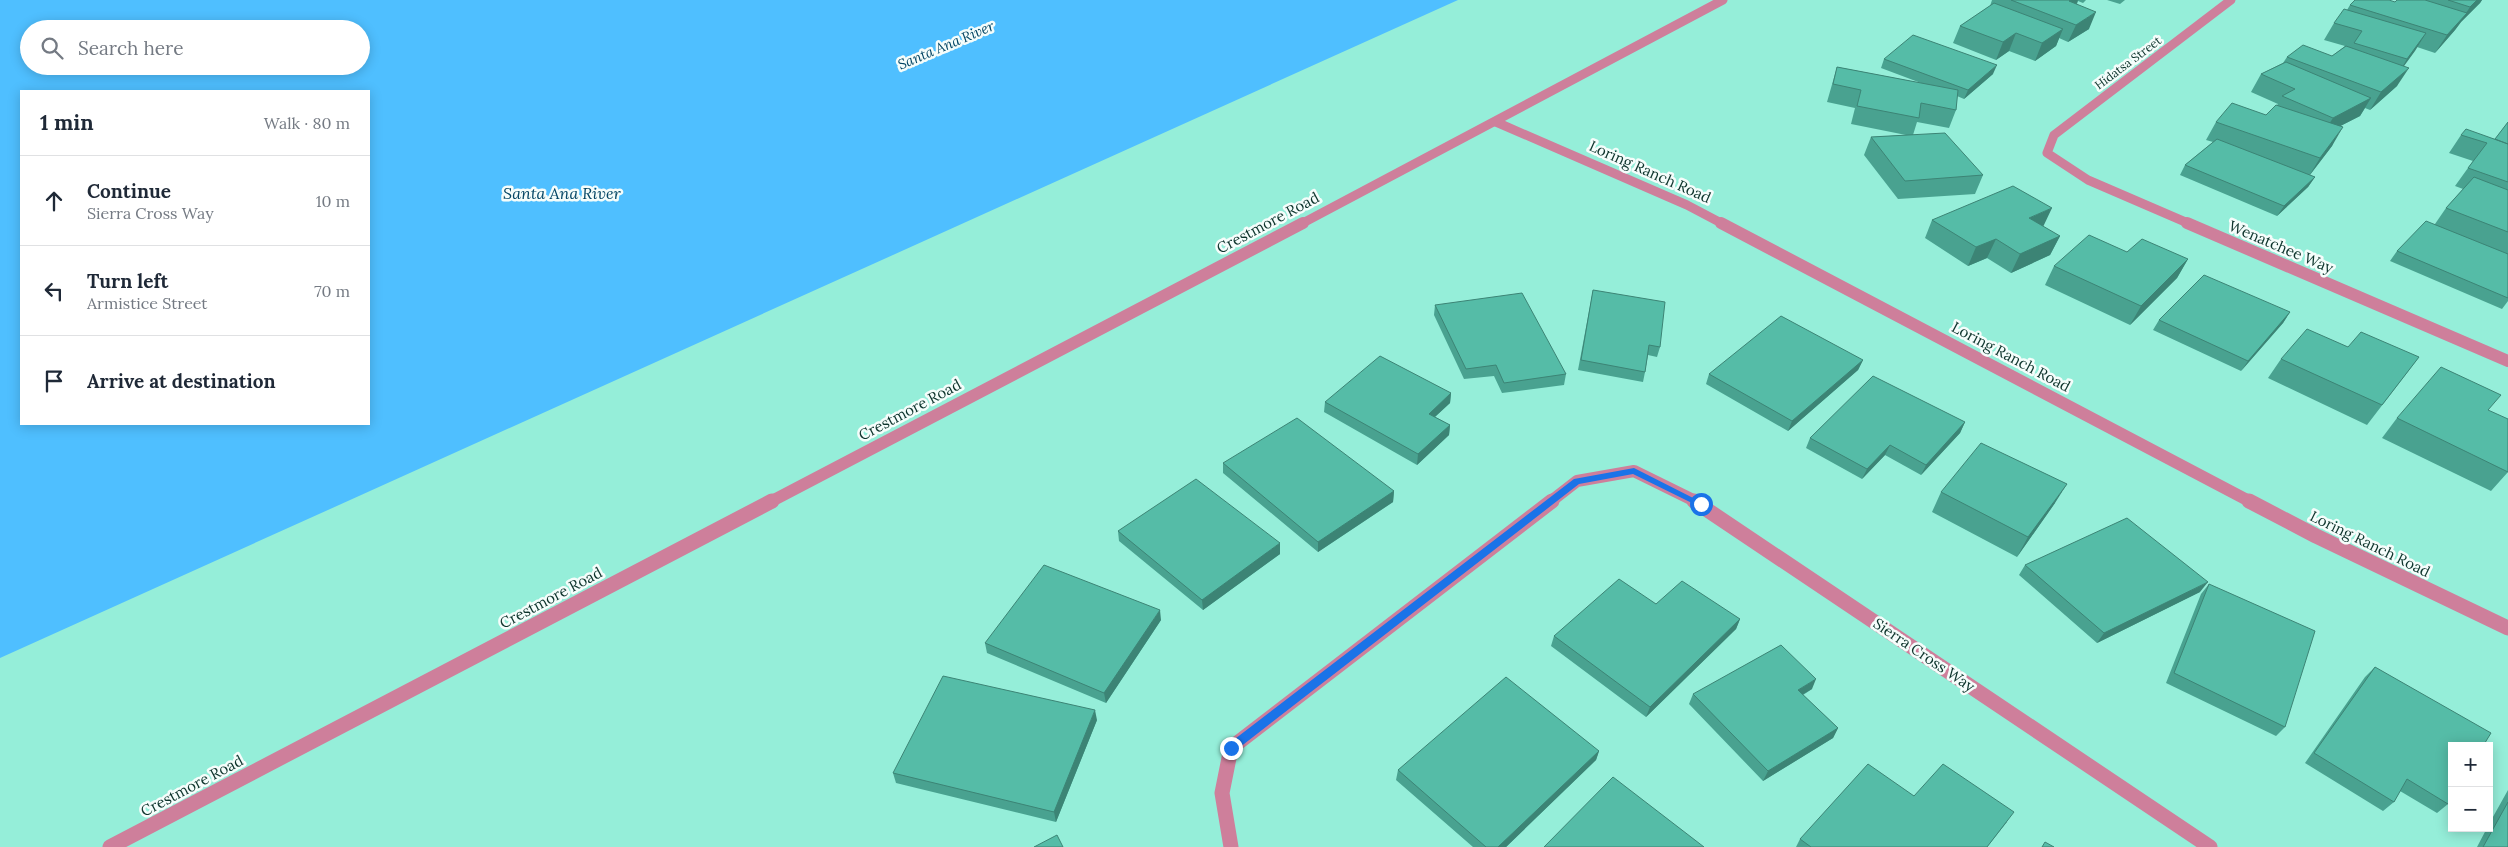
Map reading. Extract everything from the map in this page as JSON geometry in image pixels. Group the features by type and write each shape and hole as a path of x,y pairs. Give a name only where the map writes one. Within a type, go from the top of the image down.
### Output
{"street":[{"name":"Crestmore Road","path":"110,847 1496,122 1723,0"},
{"name":"Hidatsa Street","path":"2047,152 2054,135 2231,0"},
{"name":"Loring Ranch Road","path":"1496,122 1687,204 2316,536 2508,628"},
{"name":"Wenatchee Way","path":"2047,152 2088,180 2508,362"},
{"name":"Sierra Cross Way","path":"1231,847 1222,793 1231,748 1577,481 1634,471 1701,504 2210,847"}],"water":[{"name":"Santa Ana River","path":"0,0 1458,0 0,658"}],"building":[{"path":"2011,0 2071,0 2069,1 2096,12 2076,25"},
{"path":"2355,0 2389,0 2395,2 2397,0 2425,0 2467,13 2447,35 2350,5"},
{"path":"2448,0 2477,0 2470,7"},
{"path":"1994,3 2063,29 2042,43 2016,33 2003,42 1960,26"},
{"path":"2344,9 2426,33 2407,59 2354,43 2362,31 2334,23"},
{"path":"1913,35 1997,65 1968,90 1884,59"},
{"path":"2303,45 2332,56 2346,46 2409,68 2381,92 2287,57"},
{"path":"2286,62 2371,98 2333,118 2282,96 2295,89 2261,74"},
{"path":"1837,67 1958,90 1956,110 1921,103 1919,118 1857,106 1861,90 1833,84"},
{"path":"2232,103 2266,115 2276,105 2343,127 2320,158 2216,122"},
{"path":"2508,122 2508,144 2495,139"},
{"path":"2466,129 2508,144 2508,182 2468,168 2487,143 2461,135"},
{"path":"1945,133 1983,175 1905,181 1871,137"},
{"path":"2217,139 2315,177 2284,206 2185,165"},
{"path":"2474,177 2508,190 2508,232 2446,208"},
{"path":"2013,186 2052,208 2029,218 2060,236 2020,254 1996,239 1976,247 1932,220"},
{"path":"2426,221 2508,254 2508,298 2397,251"},
{"path":"2089,235 2127,252 2142,239 2188,259 2141,306 2054,266"},
{"path":"2204,275 2290,312 2248,361 2159,320"},
{"path":"1593,290 1665,302 1660,347 1649,345 1645,372 1581,360"},
{"path":"1522,293 1566,374 1504,383 1496,365 1466,369 1435,305"},
{"path":"1781,316 1863,360 1792,421 1709,374"},
{"path":"2307,329 2348,347 2361,332 2419,357 2382,405 2281,359"},
{"path":"1380,356 1451,393 1429,414 1450,425 1418,454 1325,402"},
{"path":"2441,367 2501,395 2488,410 2508,419 2508,472 2397,418"},
{"path":"1873,376 1965,422 1926,465 1890,445 1867,469 1810,438"},
{"path":"1297,418 1394,491 1318,542 1223,463"},
{"path":"1981,443 2067,484 2028,537 1941,492"},
{"path":"1196,479 1280,543 1202,600 1118,531"},
{"path":"2127,518 2208,582 2104,633 2025,565"},
{"path":"1044,565 1160,610 1104,693 985,643"},
{"path":"1619,579 1656,604 1682,581 1740,619 1650,707 1554,636"},
{"path":"2209,584 2315,631 2285,727 2174,673"},
{"path":"1781,645 1816,679 1798,690 1838,728 1768,771 1693,694"},
{"path":"2375,667 2491,733 2485,742 2448,742 2448,804 2407,779 2394,802 2314,753"},
{"path":"943,676 1095,710 1054,812 893,773"},
{"path":"1506,677 1599,751 1498,847 1486,847 1398,770"},
{"path":"1868,764 1914,796 1943,764 2014,812 1987,847 1811,847 1800,839"},
{"path":"1613,777 1704,847 1544,847"},
{"path":"2508,802 2508,847 2483,847"},
{"path":"1057,835 1063,847 1034,847"},
{"path":"2045,842 2054,847 2042,847"}],"route":[{"path":"1231,748 1577,481 1634,471 1701,504"}]}
